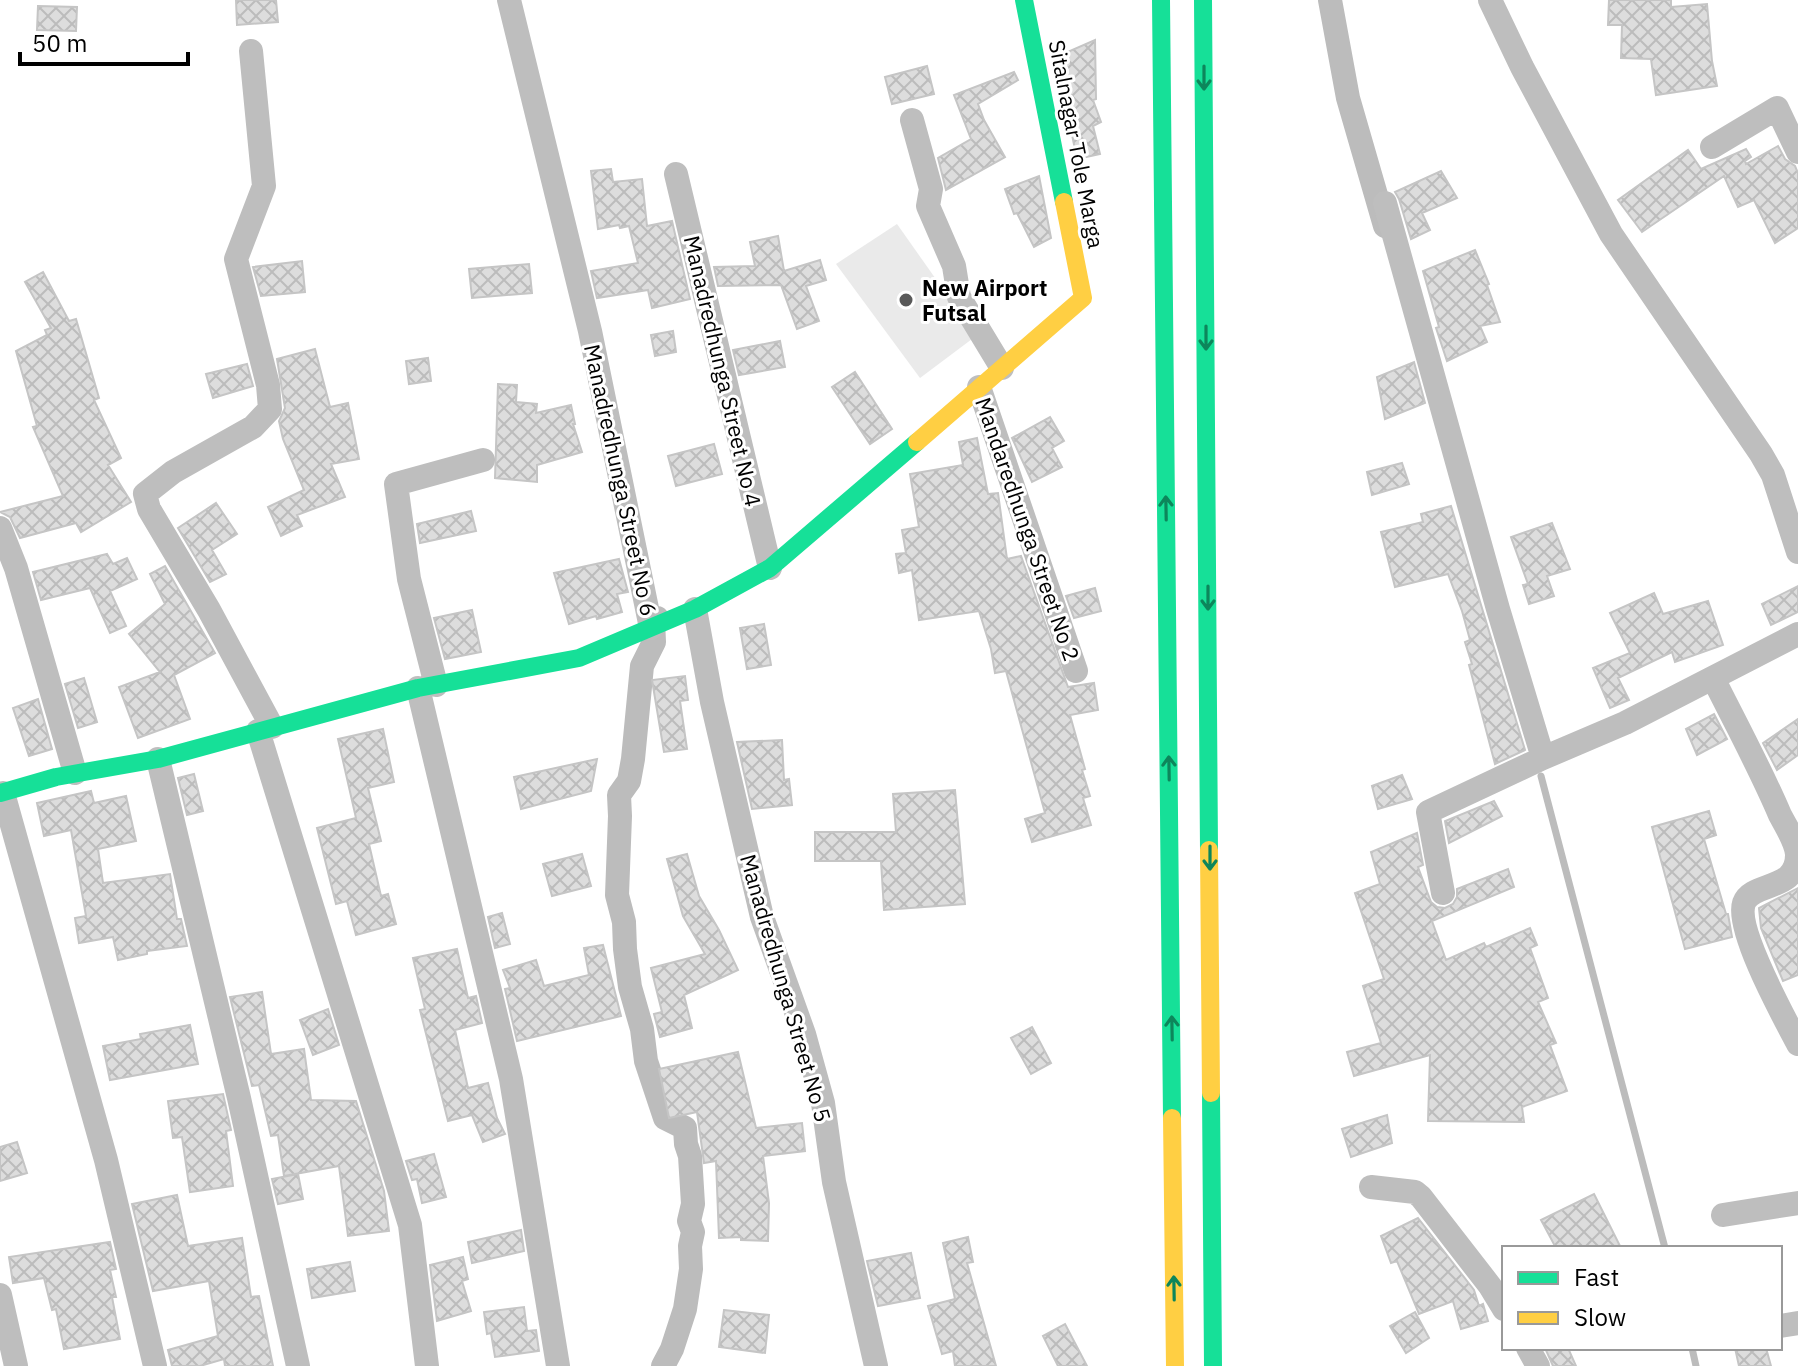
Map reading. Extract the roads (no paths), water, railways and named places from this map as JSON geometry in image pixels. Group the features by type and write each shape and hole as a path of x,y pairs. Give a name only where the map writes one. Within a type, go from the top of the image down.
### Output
{"street":[{"name":"Manadredhunga Street No 6","path":"509,0 590,331 651,628"},
{"name":"Sitalnagar Tole Marga","path":"1002,368 1083,298 1024,0"},
{"path":"1161,0 1175,1366"},
{"path":"1203,0 1213,1366"},
{"path":"1490,0 1611,234 1761,454 1782,501 1798,552"},
{"path":"251,51 264,186 236,259 268,385 270,409 253,427 173,472 145,494 149,509 209,610 265,729 410,1225 427,1366"},
{"path":"1712,147 1777,108 1798,152"},
{"path":"155,1366 106,1160 2,793 75,773 158,759 427,687 579,658 695,609 770,568 1002,368 959,297 954,266 928,206 931,189 912,120"},
{"name":"Manadredhunga Street No 4","path":"676,174 770,568"},
{"path":"1385,203 1498,609 1543,758"},
{"name":"Mandaredhunga Street No 2","path":"979,387 1076,671"},
{"path":"483,460 396,484 427,687 511,1079 558,1366"},
{"path":"0,528 16,568 75,773"},
{"name":"Manadredhunga Street No 5","path":"695,609 712,702 762,917 804,1034 823,1103 834,1182 876,1366"},
{"path":"1443,893 1428,812 1625,723 1798,634"},
{"path":"1713,678 1762,773 1797,853 1796,867 1790,877 1748,897 1743,913 1759,966 1798,1044"},
{"path":"158,759 239,1098 298,1366"},
{"path":"1371,1187 1415,1192 1421,1197 1502,1306"},
{"path":"1723,1215 1798,1203"},
{"path":"0,1295 16,1366"}],"waterway":[{"path":"1330,0 1348,98 1385,226"},
{"path":"657,618 653,620 654,642 642,666 629,781 619,795 617,895 624,922 630,987 642,1029 646,1061 665,1118 685,1128 690,1156 693,1204 689,1221 693,1232 691,1269 685,1309 663,1366"},
{"path":"1541,776 1664,1246"},
{"path":"1692,1350 1696,1366"}],"place":[{"name":"New Airport Futsal","path":"906,300"}]}
